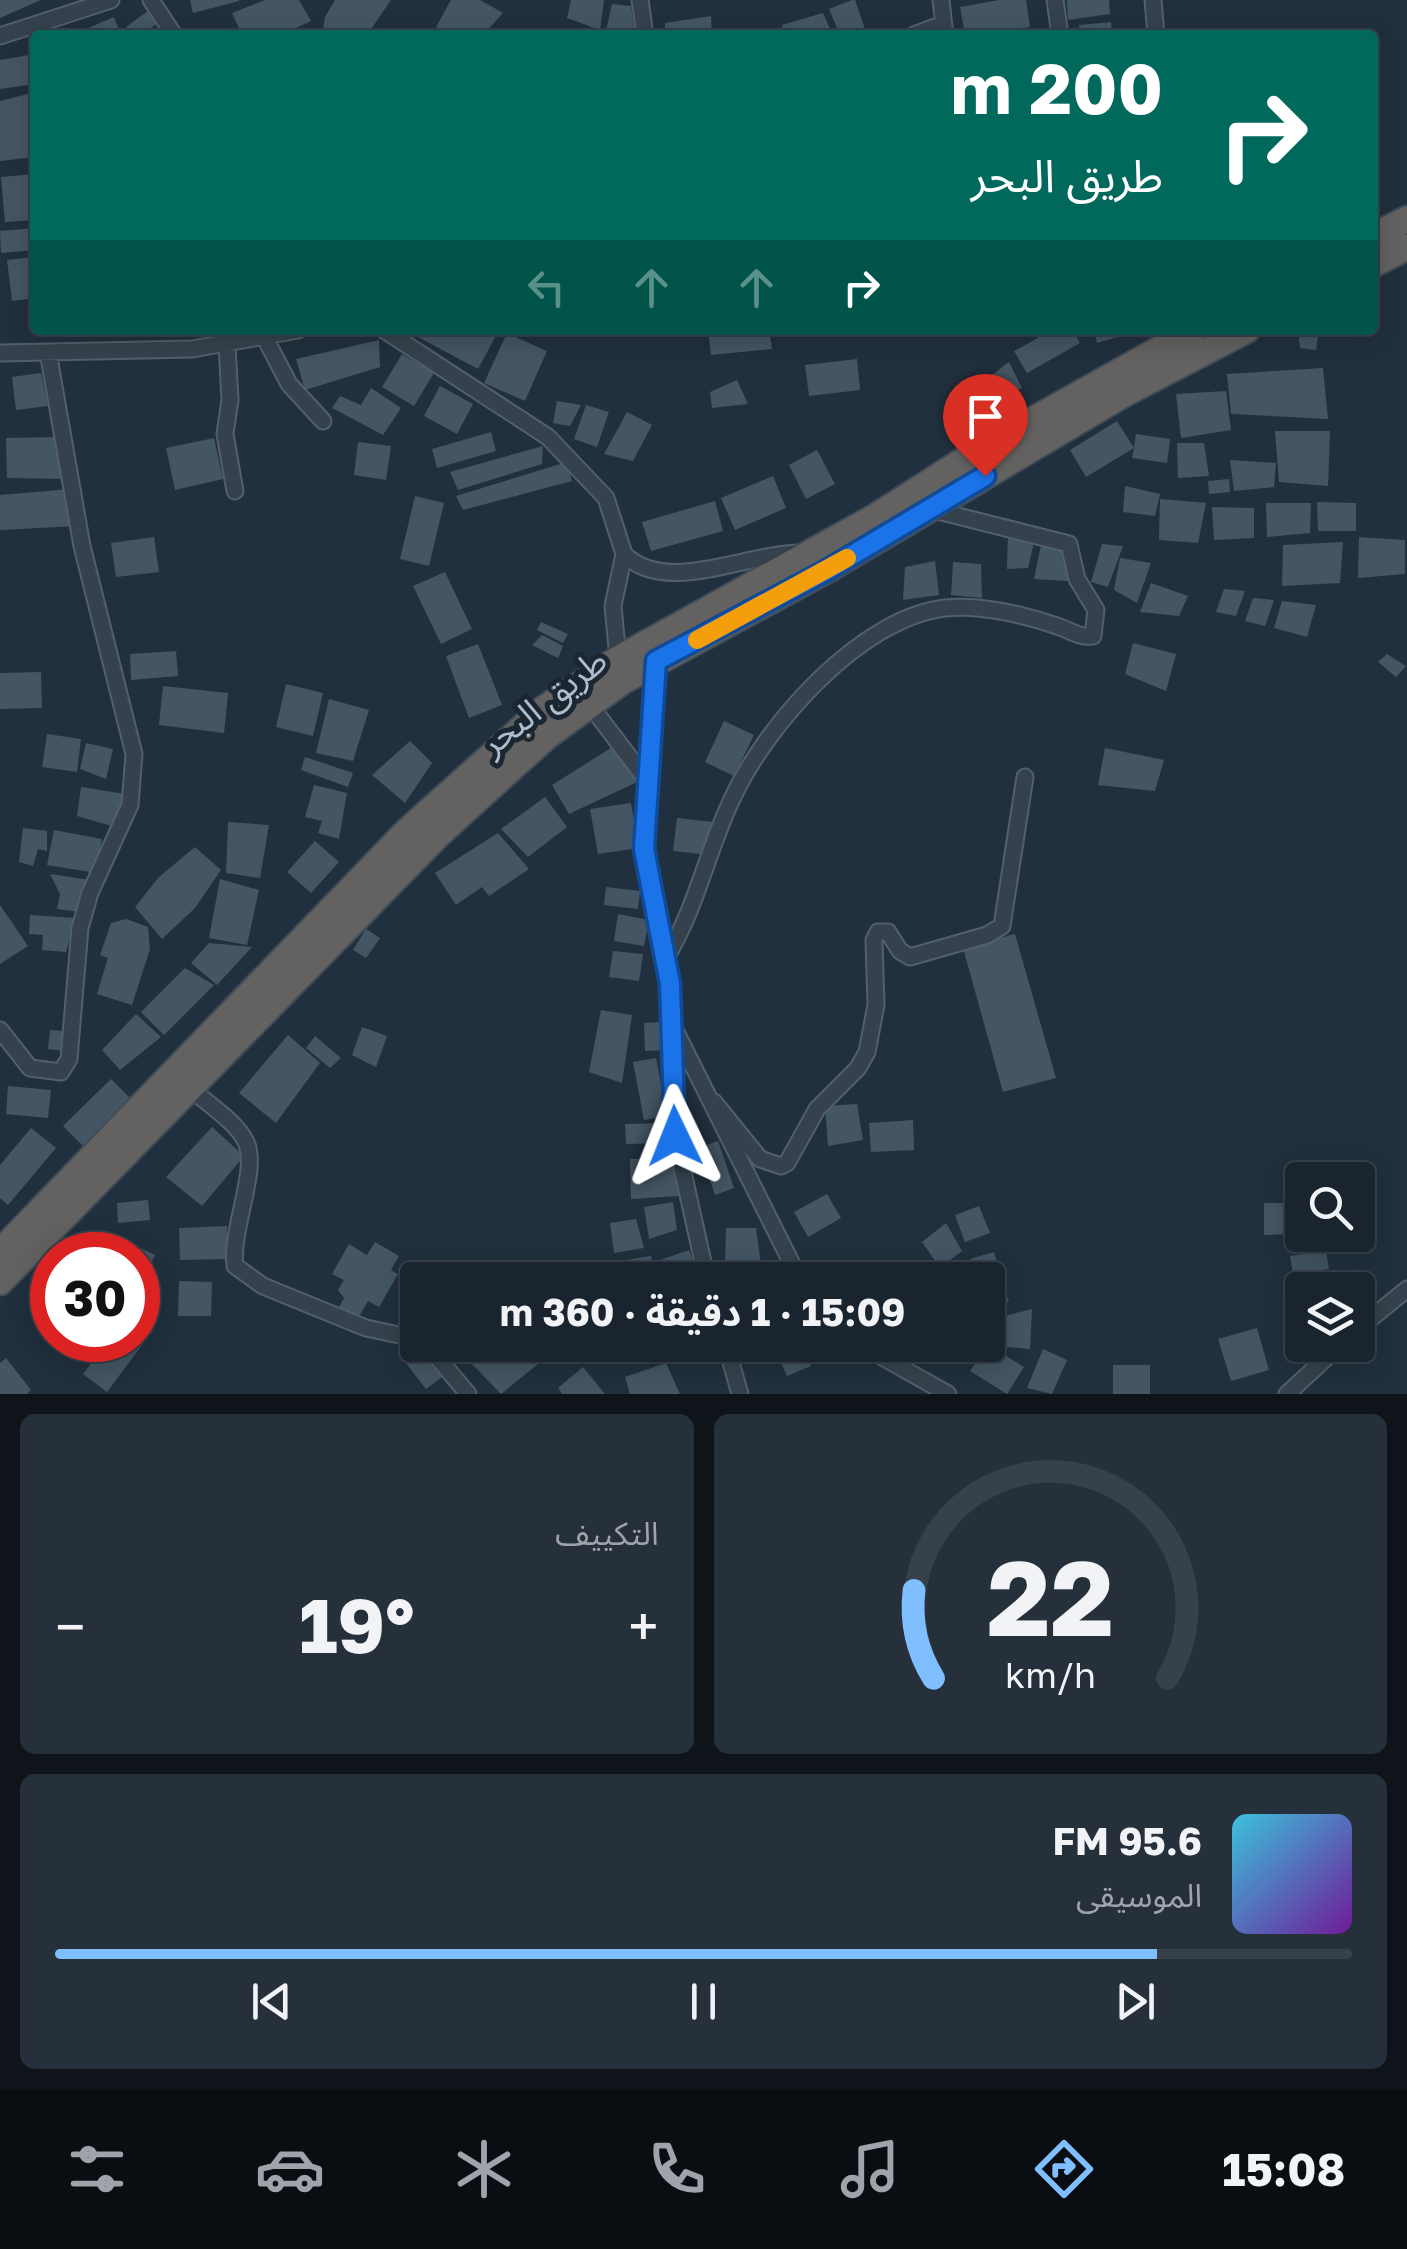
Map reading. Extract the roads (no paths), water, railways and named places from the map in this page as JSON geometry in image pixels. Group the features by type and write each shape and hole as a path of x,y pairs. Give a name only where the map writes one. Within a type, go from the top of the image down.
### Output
{"highway":[{"path":"1378,234 1407,219"},
{"path":"1378,262 1407,246"},
{"name":"طريق البحر","path":"0,1282 438,835 546,737 656,661 930,509 1186,335"},
{"name":"طريق البحر","path":"0,1252 455,785 542,710 618,658 808,552 1069,413 1235,335"}],"street":[{"path":"0,36 110,0"},
{"path":"151,0 171,30"},
{"path":"640,0 644,30"},
{"path":"941,0 944,29"},
{"path":"1055,0 1059,30"},
{"path":"1153,0 1156,30"},
{"path":"0,353 227,345 277,335"},
{"path":"392,335 548,436 568,454 606,498 624,554 636,567 670,574 770,555 808,552"},
{"path":"265,338 289,384 323,421"},
{"path":"227,345 230,400 225,434 235,490"},
{"path":"0,1030 30,1068 61,1072 69,1059 80,928 90,894 122,830 133,776 128,726 82,546 48,352"},
{"path":"665,960 711,860 730,802 755,754 774,727 850,654 912,614 949,607 1032,620 1084,638 1092,636 1096,610 1077,579 1069,544 930,509"},
{"path":"618,658 613,606 624,554"},
{"path":"656,661 644,849 674,1030 675,1136 703,1262"},
{"path":"590,705 648,783"},
{"path":"714,1102 760,1159 781,1166 787,1163 816,1108 858,1068 867,1052 876,1005 874,940 878,932 888,932 910,957 987,936 1002,926 1025,777"},
{"path":"674,1030 714,1102 791,1262"},
{"path":"189,1088 240,1133 250,1154 232,1248 235,1266 263,1286 349,1321 400,1334"},
{"path":"1375,1315 1407,1288"},
{"path":"441,1362 468,1394"},
{"path":"731,1362 740,1394"},
{"path":"891,1362 948,1394"},
{"path":"1287,1394 1322,1362"}]}
